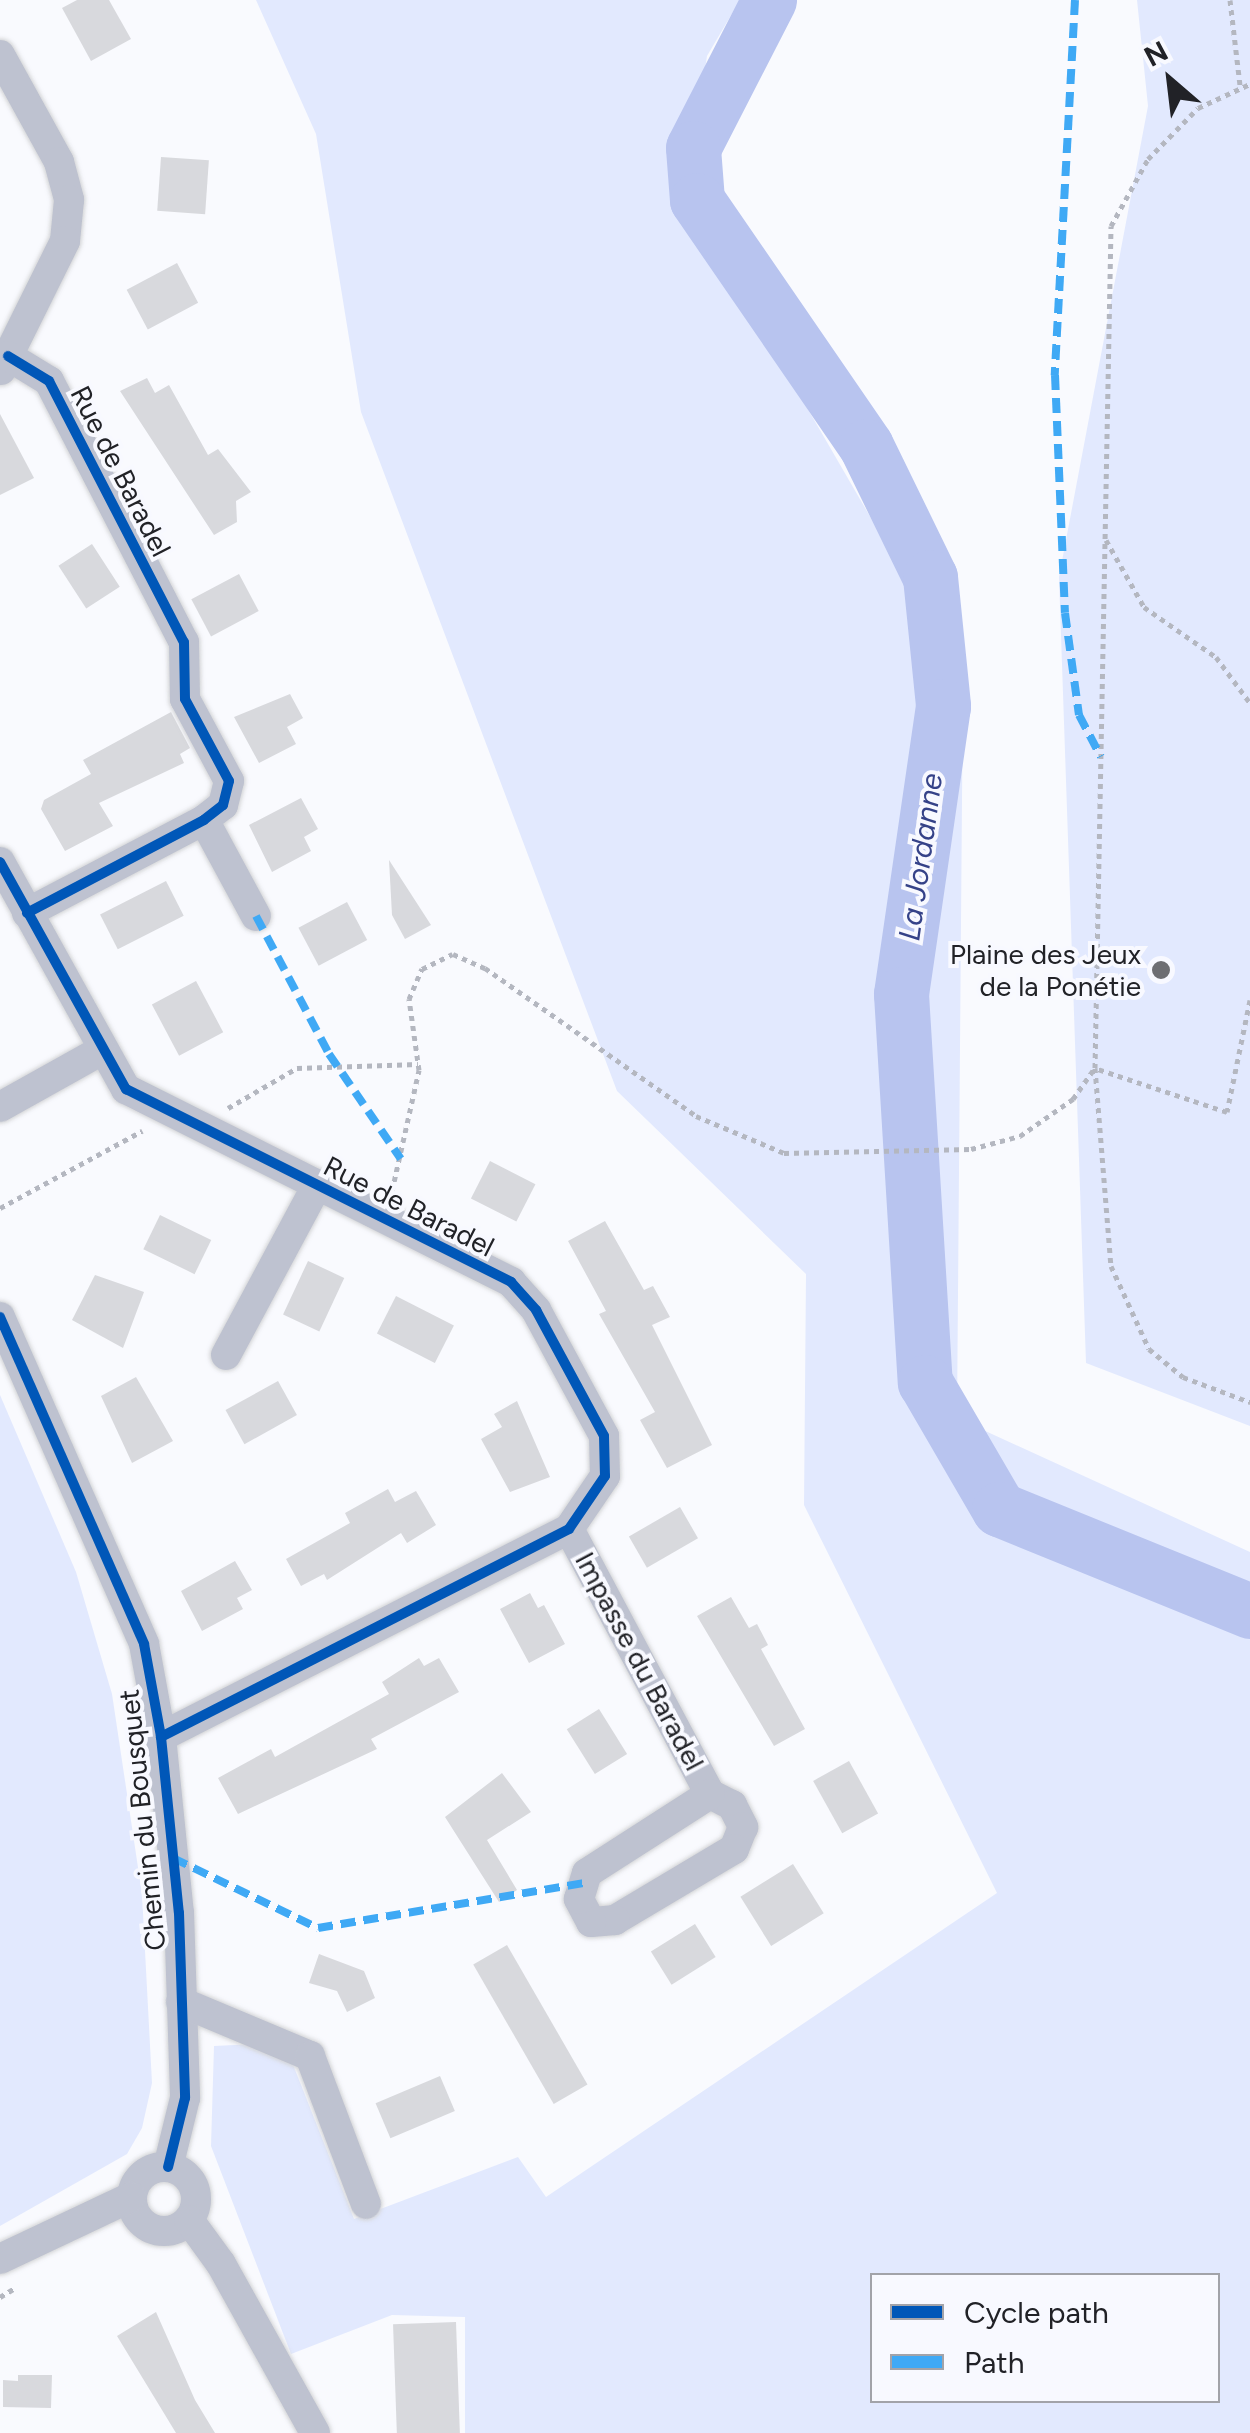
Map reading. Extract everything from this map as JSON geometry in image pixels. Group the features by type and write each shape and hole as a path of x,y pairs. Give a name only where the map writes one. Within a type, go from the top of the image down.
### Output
{"street":[{"name":"Rue de Baradel","path":"0,55 59,162 69,200 65,241 4,364 48,381 184,642 185,699 229,781 223,805 204,820"},
{"path":"27,912 204,820 256,916"},
{"name":"Rue de Baradel","path":"0,862 100,1051 126,1089 511,1282 536,1310 604,1436 605,1476 569,1528 161,1737"},
{"path":"0,1106 100,1051"},
{"name":"Rue de Baradel","path":"226,1355 317,1185"},
{"name":"Chemin du Bousquet","path":"0,1317 144,1644 161,1737 181,2002 185,2098 168,2166"},
{"name":"Impasse du Baradel","path":"569,1528 710,1794 732,1805 743,1827 734,1848 615,1920 592,1922 578,1899 587,1874 710,1794"},
{"path":"181,2002 310,2056 366,2204"},
{"path":"0,2260 131,2197 143,2174 168,2166 194,2188 189,2220 222,2264 315,2433"},
{"path":"131,2197 138,2219 157,2232 189,2220"}],"path":[{"path":"1230,0 1240,85"},
{"path":"1250,84 1240,85 1198,108 1148,159 1111,226 1095,1068 1111,1266 1118,1282 1150,1348 1183,1377 1250,1402"},
{"path":"1105,539 1144,607 1216,657 1250,703"},
{"path":"385,1218 418,1064 409,999 422,969 453,954 485,968 696,1116 784,1153 864,1155 971,1150 1020,1136 1074,1098 1095,1068"},
{"path":"1095,1068 1227,1112 1250,1000"},
{"path":"0,1208 297,1068 418,1064"}],"shaded area":[{"path":"256,0 740,0 707,56 685,197 963,677 957,1418 1250,1552 1250,2433 465,2433 465,2317 392,2315 291,2354 211,2146 214,2046 255,2044 292,2062 354,2219 518,2157 546,2197 997,1893 804,1505 806,1274 617,1091 361,412 316,134"},
{"name":"Plaine des Jeux de la Ponétie","path":"1137,0 1250,0 1250,1426 1086,1363 1059,577 1148,106"},
{"path":"0,1395 76,1572 112,1694 142,1894 152,2083 142,2128 127,2154 0,2226"}],"building":[{"path":"77,0 109,0 131,39 91,61 62,8"},
{"path":"161,157 209,160 205,214 157,211"},
{"path":"177,263 198,303 148,329 127,290"},
{"path":"147,378 155,393 169,385 208,455 218,449 251,492 236,501 237,522 214,535 120,391"},
{"path":"0,414 34,478 0,495"},
{"path":"92,544 120,587 86,609 58,566"},
{"path":"239,574 259,611 211,636 191,599"},
{"path":"290,694 303,718 287,727 296,744 259,763 234,717"},
{"path":"171,712 190,748 180,754 184,763 99,803 113,826 65,851 41,809 44,800 91,774 83,760"},
{"path":"301,798 318,829 304,837 311,851 272,872 249,825"},
{"path":"389,860 431,925 405,939 392,915"},
{"path":"166,881 184,916 118,949 100,915"},
{"path":"347,902 367,940 319,966 298,928"},
{"path":"196,981 223,1032 179,1056 152,1004"},
{"path":"490,1161 535,1184 516,1222 471,1198"},
{"path":"160,1215 211,1240 195,1274 143,1249"},
{"path":"605,1221 644,1290 653,1286 670,1317 652,1325 712,1445 667,1468 640,1420 655,1412 599,1314 606,1311 568,1241"},
{"path":"308,1261 344,1278 319,1331 283,1314"},
{"path":"95,1275 144,1292 123,1348 72,1320"},
{"path":"396,1296 454,1326 435,1363 377,1333"},
{"path":"136,1377 173,1441 132,1463 101,1396"},
{"path":"278,1381 297,1415 244,1444 226,1410"},
{"path":"517,1401 550,1477 510,1492 481,1439 502,1427 494,1414"},
{"path":"388,1489 395,1502 416,1491 436,1525 407,1543 401,1533 327,1580 324,1574 301,1586 286,1559 350,1523 345,1513"},
{"path":"680,1507 698,1538 647,1568 629,1537"},
{"path":"235,1561 252,1590 237,1598 243,1609 202,1631 181,1591"},
{"path":"530,1593 538,1608 544,1605 565,1644 529,1663 500,1609"},
{"path":"731,1597 749,1628 757,1624 768,1645 761,1649 805,1729 774,1746 697,1616"},
{"path":"419,1658 424,1666 439,1658 459,1692 371,1739 377,1749 238,1814 218,1778 271,1749 275,1757 389,1694 382,1682"},
{"path":"599,1709 627,1754 595,1774 567,1729"},
{"path":"849,1761 878,1813 842,1833 813,1781"},
{"path":"502,1773 531,1812 487,1840 517,1890 499,1902 445,1817"},
{"path":"793,1864 824,1913 771,1946 740,1897"},
{"path":"695,1924 716,1957 672,1985 651,1952"},
{"path":"507,1945 588,2084 554,2104 473,1965"},
{"path":"319,1954 364,1971 375,1998 347,2012 337,1991 309,1983"},
{"path":"440,2076 455,2111 390,2138 376,2103"},
{"path":"156,2312 195,2400 215,2433 176,2433 117,2336"},
{"path":"456,2322 460,2433 397,2433 393,2324"},
{"path":"18,2375 52,2375 51,2408 3,2407 3,2380 18,2381"}],"waterway":[{"name":"La Jordanne","path":"769,0 693,148 697,200 866,446 930,577 943,706 901,994 925,1382 999,1509 1250,1611"}],"marked path":[{"path":"1075,0 1055,375 1065,613 1079,715 1101,757"},
{"path":"256,916 329,1054 401,1159"},
{"path":"173,1858 318,1928 583,1883"}],"cycle path":[{"path":"8,356 49,381 184,642 185,699 229,781 223,805 204,820 27,913"},
{"path":"0,862 126,1089 511,1282 536,1310 604,1436 605,1476 569,1529 161,1737"},
{"path":"0,1317 144,1644 161,1737 179,1913 185,2098 168,2167"}],"place":[{"name":"Plaine des Jeux de la Ponétie","path":"1161,970"}]}
